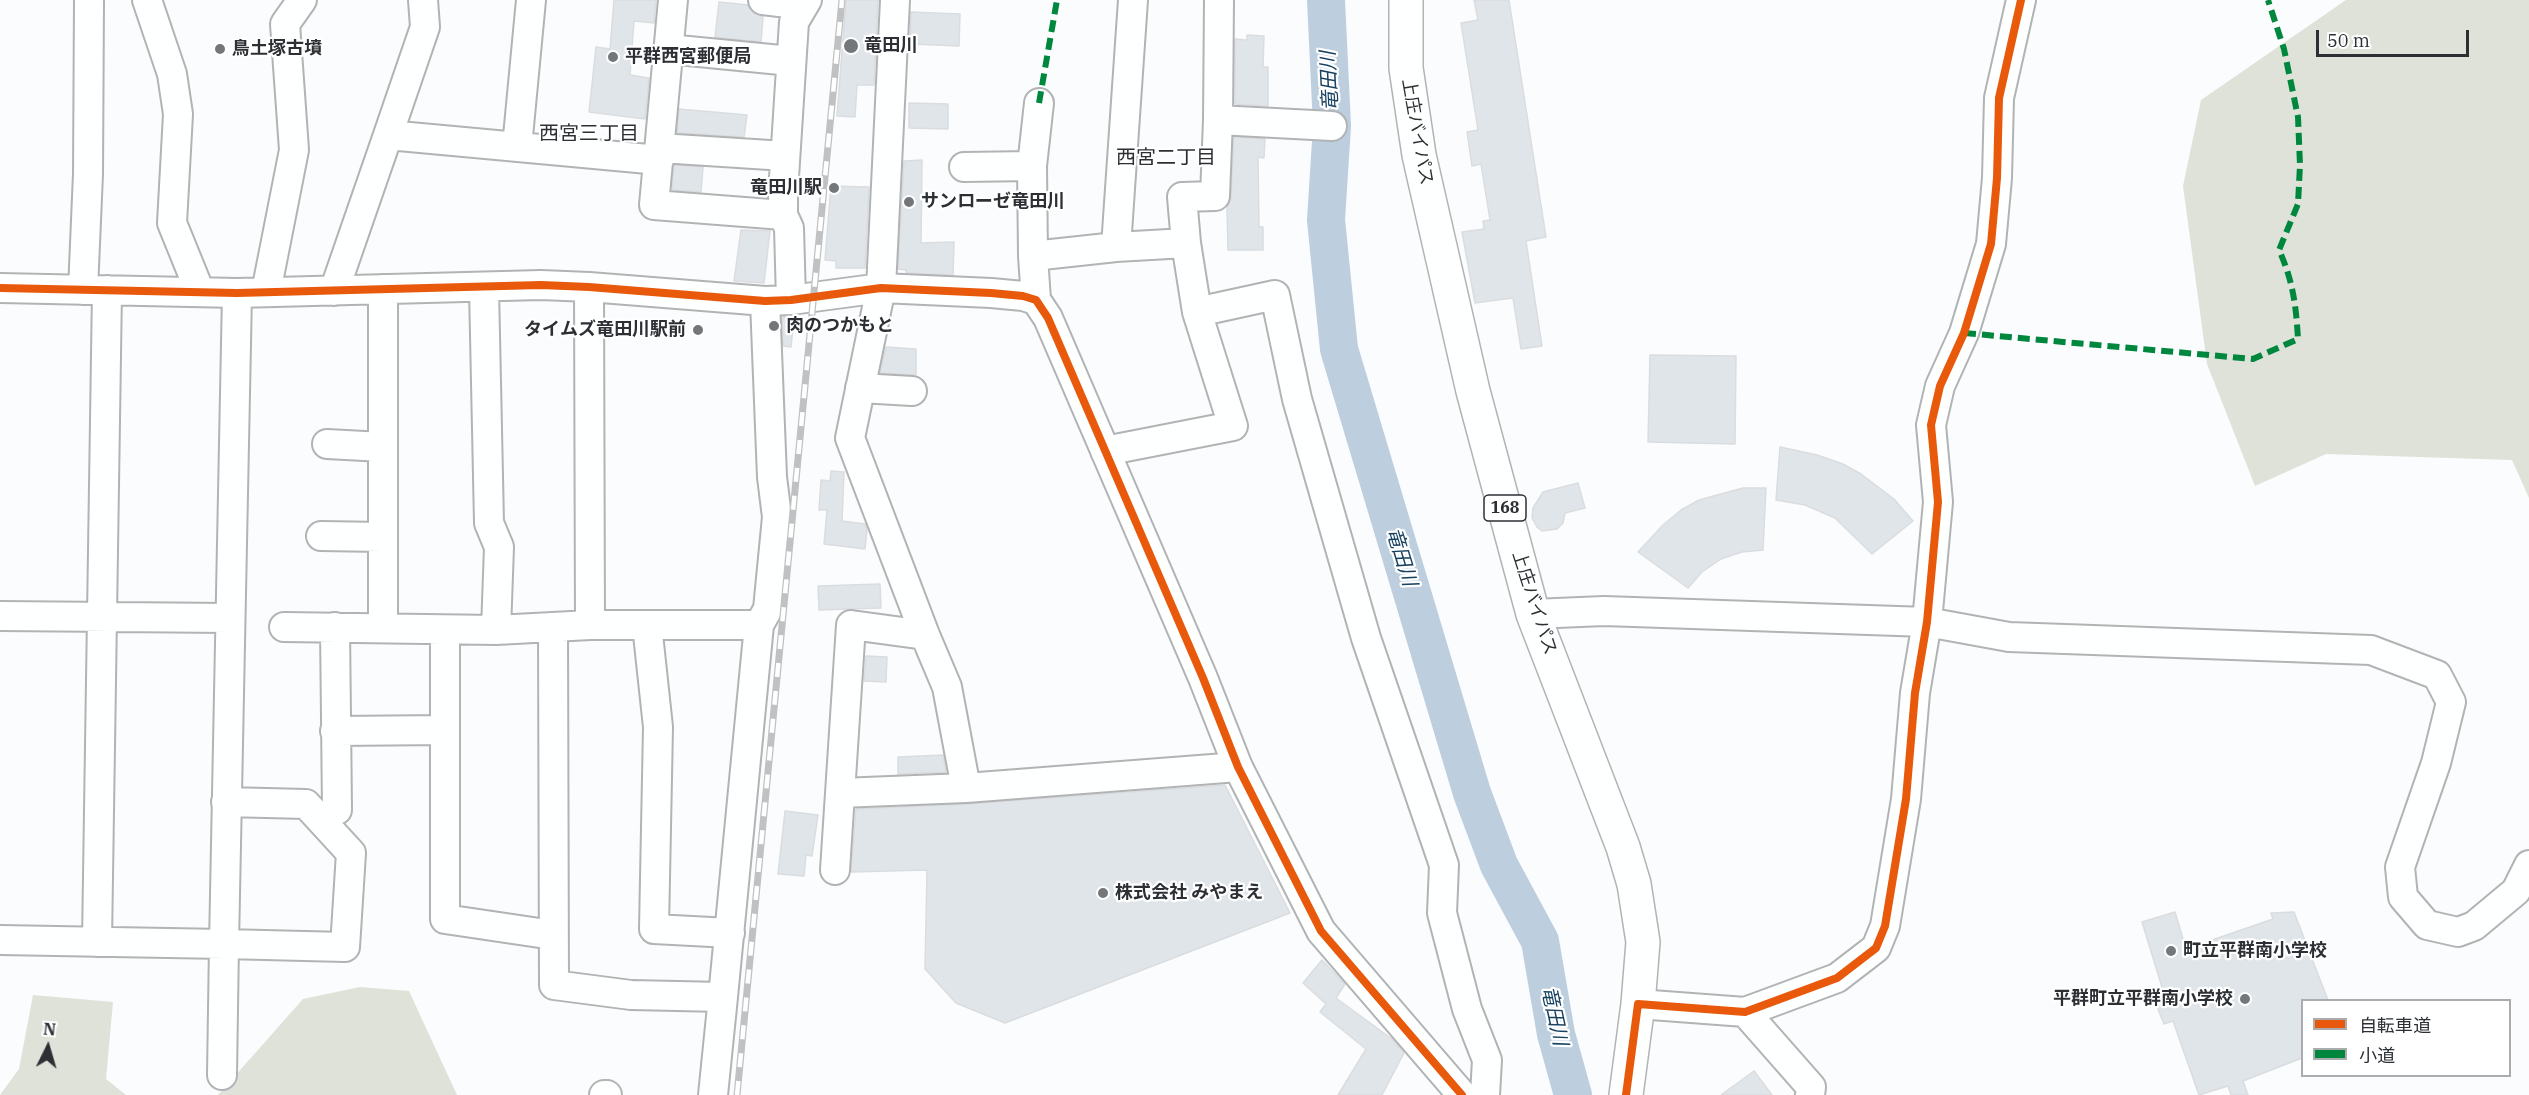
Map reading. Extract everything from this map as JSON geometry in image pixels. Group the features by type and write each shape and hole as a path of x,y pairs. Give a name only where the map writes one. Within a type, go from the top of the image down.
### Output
{"highway":[{"name":"上庄バイパス","path":"1406,0 1406,68 1419,155 1473,391 1533,614 1623,848 1634,884 1643,942 1638,1004 1626,1095"}],"street":[{"path":"89,0 88,174 95,290 103,616 97,942"},
{"path":"147,0 172,74 178,114 172,223 200,292"},
{"path":"266,292 294,150 285,24 302,0"},
{"path":"334,291 425,27 423,0"},
{"path":"517,147 531,0"},
{"path":"673,0 654,205 783,214"},
{"path":"713,1095 759,625 768,609 777,517 772,477 778,300 789,228 783,214 785,156 794,22 805,2 763,0"},
{"path":"895,0 881,288 850,438 947,687 966,788"},
{"path":"1116,247 1133,0"},
{"path":"1105,451 1233,426 1197,312 1186,243 1182,197 1215,196 1219,0"},
{"path":"1638,1004 1745,1012 1837,978 1876,948 1886,926 1906,799 1915,693 1927,622 1938,502 1931,425 1940,386 1964,333 1992,244 1997,178 1999,98 2021,0"},
{"path":"668,49 791,61"},
{"path":"1039,103 1032,166 1035,300 1048,318 1203,678 1238,767 1321,931 1462,1095"},
{"path":"1218,120 1332,126"},
{"path":"388,135 517,147 659,154 785,156"},
{"path":"964,167 1032,166"},
{"path":"1033,256 1116,247 1186,243"},
{"path":"0,288 237,293 541,285 589,286 778,300 881,288 991,293 1023,296 1035,300"},
{"path":"589,286 590,625"},
{"path":"484,288 489,523 499,547 496,630"},
{"path":"383,289 383,628"},
{"path":"222,1076 237,293"},
{"path":"1197,312 1275,294 1297,399 1366,638 1443,865 1442,914 1467,1010 1487,1060 1485,1095"},
{"path":"860,388 912,391"},
{"path":"327,444 383,447"},
{"path":"321,536 383,537"},
{"path":"1533,614 1604,611 1927,622 2009,637 2371,650 2437,675 2451,702 2436,763 2400,867 2403,897 2416,915 2427,925 2458,932 2474,926 2522,898 2529,865"},
{"path":"0,616 229,618"},
{"path":"284,627 496,630 590,625 759,625"},
{"path":"647,625 658,727 654,929 730,933"},
{"path":"835,870 851,625 925,635"},
{"path":"335,627 337,810"},
{"path":"553,627 554,985 632,994 723,997"},
{"path":"445,630 445,919 554,935"},
{"path":"335,731 444,730"},
{"path":"840,793 966,788 1238,767"},
{"path":"0,940 345,947 351,853 306,804 226,802"},
{"path":"1745,1012 1811,1087 1810,1095"}],"shaded area":[{"path":"2346,0 2529,0 2529,498 2512,460 2326,454 2255,486 2207,364 2183,186 2201,100"},
{"path":"360,987 409,991 457,1095 218,1095 303,999"},
{"path":"33,995 113,1002 106,1079 126,1095 0,1095 19,1069"}],"building":[{"path":"614,0 656,0 654,23 634,21 630,75 649,78 645,119 589,112 596,47 610,49"},
{"name":"竜田川駅","path":"846,0 878,0 874,85 857,85 855,117 837,116"},
{"path":"1474,0 1509,0 1546,237 1526,241 1542,346 1521,349 1513,298 1475,303 1462,232 1484,229 1483,221 1490,220 1481,164 1472,166 1467,132 1478,130 1461,23 1478,20"},
{"path":"719,2 748,5 753,13 763,17 761,42 715,37"},
{"path":"911,12 960,14 959,46 910,44"},
{"path":"1247,35 1264,36 1263,67 1268,67 1268,106 1235,104 1235,39 1247,40"},
{"path":"909,103 948,104 948,129 909,128"},
{"path":"679,109 747,115 744,137 677,133"},
{"path":"1234,137 1265,139 1264,158 1258,157 1259,227 1263,227 1263,250 1228,250 1227,207 1231,197"},
{"name":"サンローゼ竜田川","path":"922,160 921,243 954,242 953,275 906,273 906,270 898,269 904,161"},
{"path":"674,165 703,167 701,192 672,190"},
{"path":"831,186 869,187 865,268 836,268 836,261 825,260"},
{"path":"741,230 770,231 764,283 734,281"},
{"path":"794,316 791,347 783,346 782,317"},
{"path":"886,347 916,349 916,375 880,373"},
{"path":"1650,355 1736,356 1735,444 1648,442"},
{"path":"1780,447 1817,455 1843,464 1861,474 1894,499 1913,521 1872,554 1835,518 1805,505 1776,500"},
{"path":"831,471 844,472 842,521 865,524 867,529 865,549 824,544 827,510 819,510 821,480 830,481"},
{"path":"1578,483 1585,508 1565,513 1563,523 1557,529 1542,531 1537,527 1532,518 1533,508 1543,492"},
{"path":"1743,488 1766,488 1763,550 1742,552 1721,559 1702,572 1688,588 1638,552 1663,525 1681,510 1699,500"},
{"path":"880,584 881,608 819,610 818,586"},
{"path":"866,656 887,657 886,682 864,681"},
{"path":"943,755 946,772 898,774 898,757"},
{"name":"株式会社 みやまえ","path":"1225,785 1290,913 1005,1023 956,1003 925,969 927,870 851,872 856,809 967,804"},
{"path":"785,811 818,815 812,856 806,855 804,876 778,874"},
{"name":"平群町立平群南小学校","path":"2175,912 2186,949 2273,919 2271,913 2294,912 2328,999 2301,999 2301,1058 2243,1081 2248,1095 2231,1095 2228,1086 2199,1095 2173,1021 2164,1024 2155,1002 2165,997 2142,922"},
{"path":"1322,960 1345,984 1336,998 1392,1039 1404,1053 1382,1095 1338,1095 1366,1049 1320,1012 1326,1004 1303,983"},
{"path":"1754,1071 1772,1095 1721,1095"}],"waterway":[{"name":"竜田川","path":"1326,0 1332,126 1326,220 1339,349 1472,793 1499,865 1540,941 1556,1034 1573,1095"}],"railway":[{"path":"737,1095 842,0"}],"marked path":[{"path":"1039,103 1057,0"},
{"path":"1964,333 2253,359 2298,339 2293,293 2279,250 2298,204 2300,165 2298,117 2284,49 2268,0"}],"cycle path":[{"path":"1626,1095 1638,1004 1745,1012 1837,978 1876,948 1885,926 1906,799 1915,693 1927,622 1938,502 1931,425 1940,386 1964,333 1991,244 1997,178 1999,98 2021,0"},
{"path":"0,288 237,293 541,285 765,301 791,300 881,288 991,293 1023,296 1036,300 1048,318 1203,678 1238,767 1321,931 1462,1095"}],"place":[{"name":"竜田川","path":"851,46"},
{"name":"鳥土塚古墳","path":"220,49"},
{"name":"平群西宮郵便局","path":"613,57"},
{"name":"竜田川駅","path":"834,188"},
{"name":"サンローゼ竜田川","path":"909,202"},
{"name":"肉のつかもと","path":"774,326"},
{"name":"タイムズ竜田川駅前","path":"698,330"},
{"name":"株式会社 みやまえ","path":"1103,893"},
{"name":"町立平群南小学校","path":"2171,951"},
{"name":"平群町立平群南小学校","path":"2245,999"}],"district":[{"name":"西宮三丁目","path":"589,134"},
{"name":"西宮二丁目","path":"1166,158"}]}
